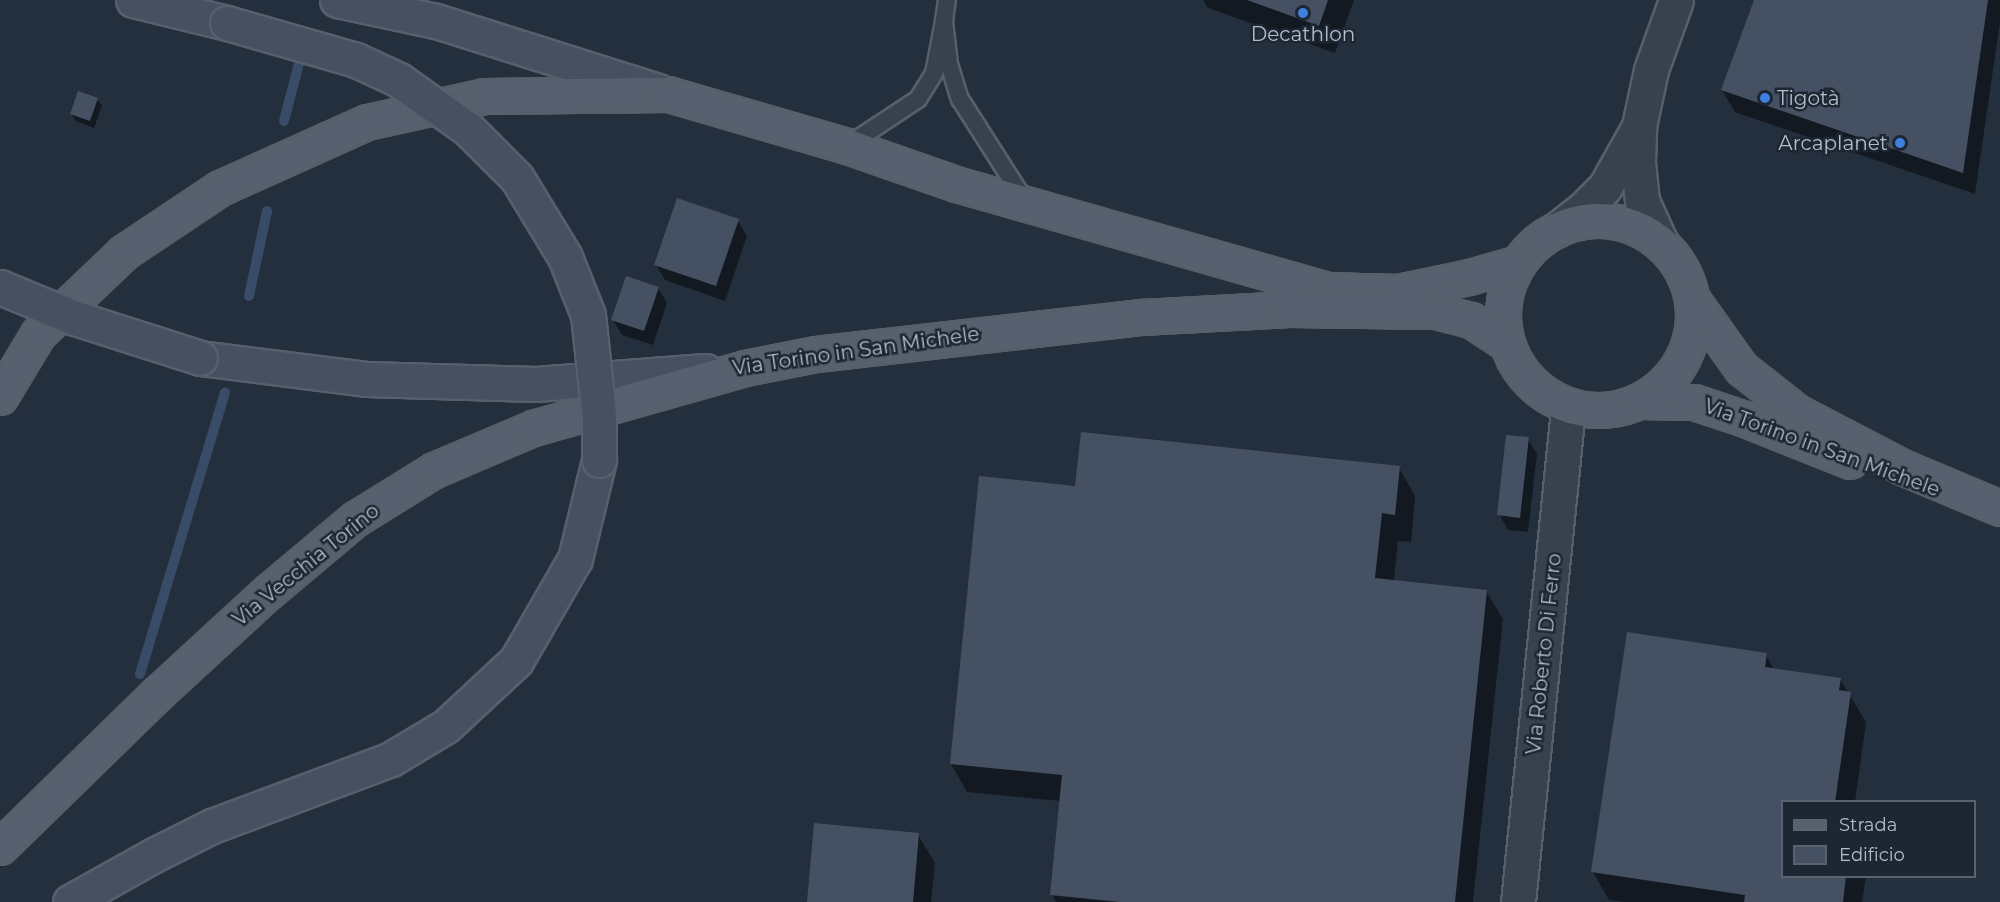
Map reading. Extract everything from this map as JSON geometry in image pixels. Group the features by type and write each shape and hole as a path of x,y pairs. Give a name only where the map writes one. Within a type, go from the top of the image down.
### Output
{"main road":[{"path":"70,902 212,826 391,759 446,726 516,661 575,560 599,460 599,416 588,315 565,257 517,178 469,130 399,80 356,60 227,23 133,0"},
{"path":"337,0 368,3 436,21 668,94 847,146 956,184 1327,290 1398,292 1469,277 1518,263"},
{"path":"0,397 38,333 124,252 220,188 367,122 409,111 484,96 668,94"},
{"name":"Via Torino in San Michele","path":"1583,221 1611,221 1639,229 1662,245 1682,269 1692,299 1693,329 1684,358 1666,383 1641,401 1618,409 1593,410 1568,406 1548,397 1530,382 1516,364 1506,343 1502,316 1506,288 1518,263 1534,243 1556,230 1583,221"},
{"name":"Via Torino in San Michele","path":"0,287 75,318 200,358 366,379 536,384 745,368 816,354 932,339 1142,317 1290,309 1435,311 1471,320 1506,343"},
{"name":"Via Torino in San Michele","path":"1692,299 1741,368 1797,412 1902,467 2000,509"},
{"name":"Via Vecchia Torino","path":"0,847 243,615 355,519 434,470 533,428 745,368"},
{"name":"Via Torino in San Michele","path":"1641,401 1694,402 1742,418 1868,468 2000,509"}],"street":[{"path":"1662,245 1642,201 1638,162 1640,126 1651,70 1676,0"},
{"path":"1556,230 1583,209 1605,187 1640,126"},
{"name":"Via Roberto Di Ferro","path":"1518,902 1568,406"}],"lane":[{"path":"847,146 918,99 934,73 947,0"},
{"path":"944,21 949,64 960,99 1028,204"}],"building":[{"name":"Decathlon","path":"1247,0 1328,0 1319,26"},
{"path":"1754,0 1988,0 1963,173 1721,90"},
{"path":"78,91 98,98 90,121 70,114"},
{"path":"677,198 739,219 716,286 654,265"},
{"path":"626,276 659,287 644,331 611,320"},
{"path":"1081,432 1400,466 1395,515 1382,513 1375,578 1487,590 1455,902 1120,902 1050,895 1062,775 950,764 979,476 1075,486"},
{"path":"1506,435 1529,437 1520,518 1497,515"},
{"path":"1627,632 1767,653 1765,667 1841,678 1839,690 1851,692 1835,800 1781,800 1781,878 1846,878 1843,902 1744,902 1745,895 1591,872"},
{"path":"814,823 919,833 913,902 807,902"}],"waterway":[{"path":"284,121 299,63"},
{"path":"249,296 267,211"},
{"path":"140,674 225,393"}],"place":[{"name":"Decathlon","path":"1303,13"},
{"name":"Tigotà","path":"1765,98"},
{"name":"Arcaplanet","path":"1900,143"}]}
